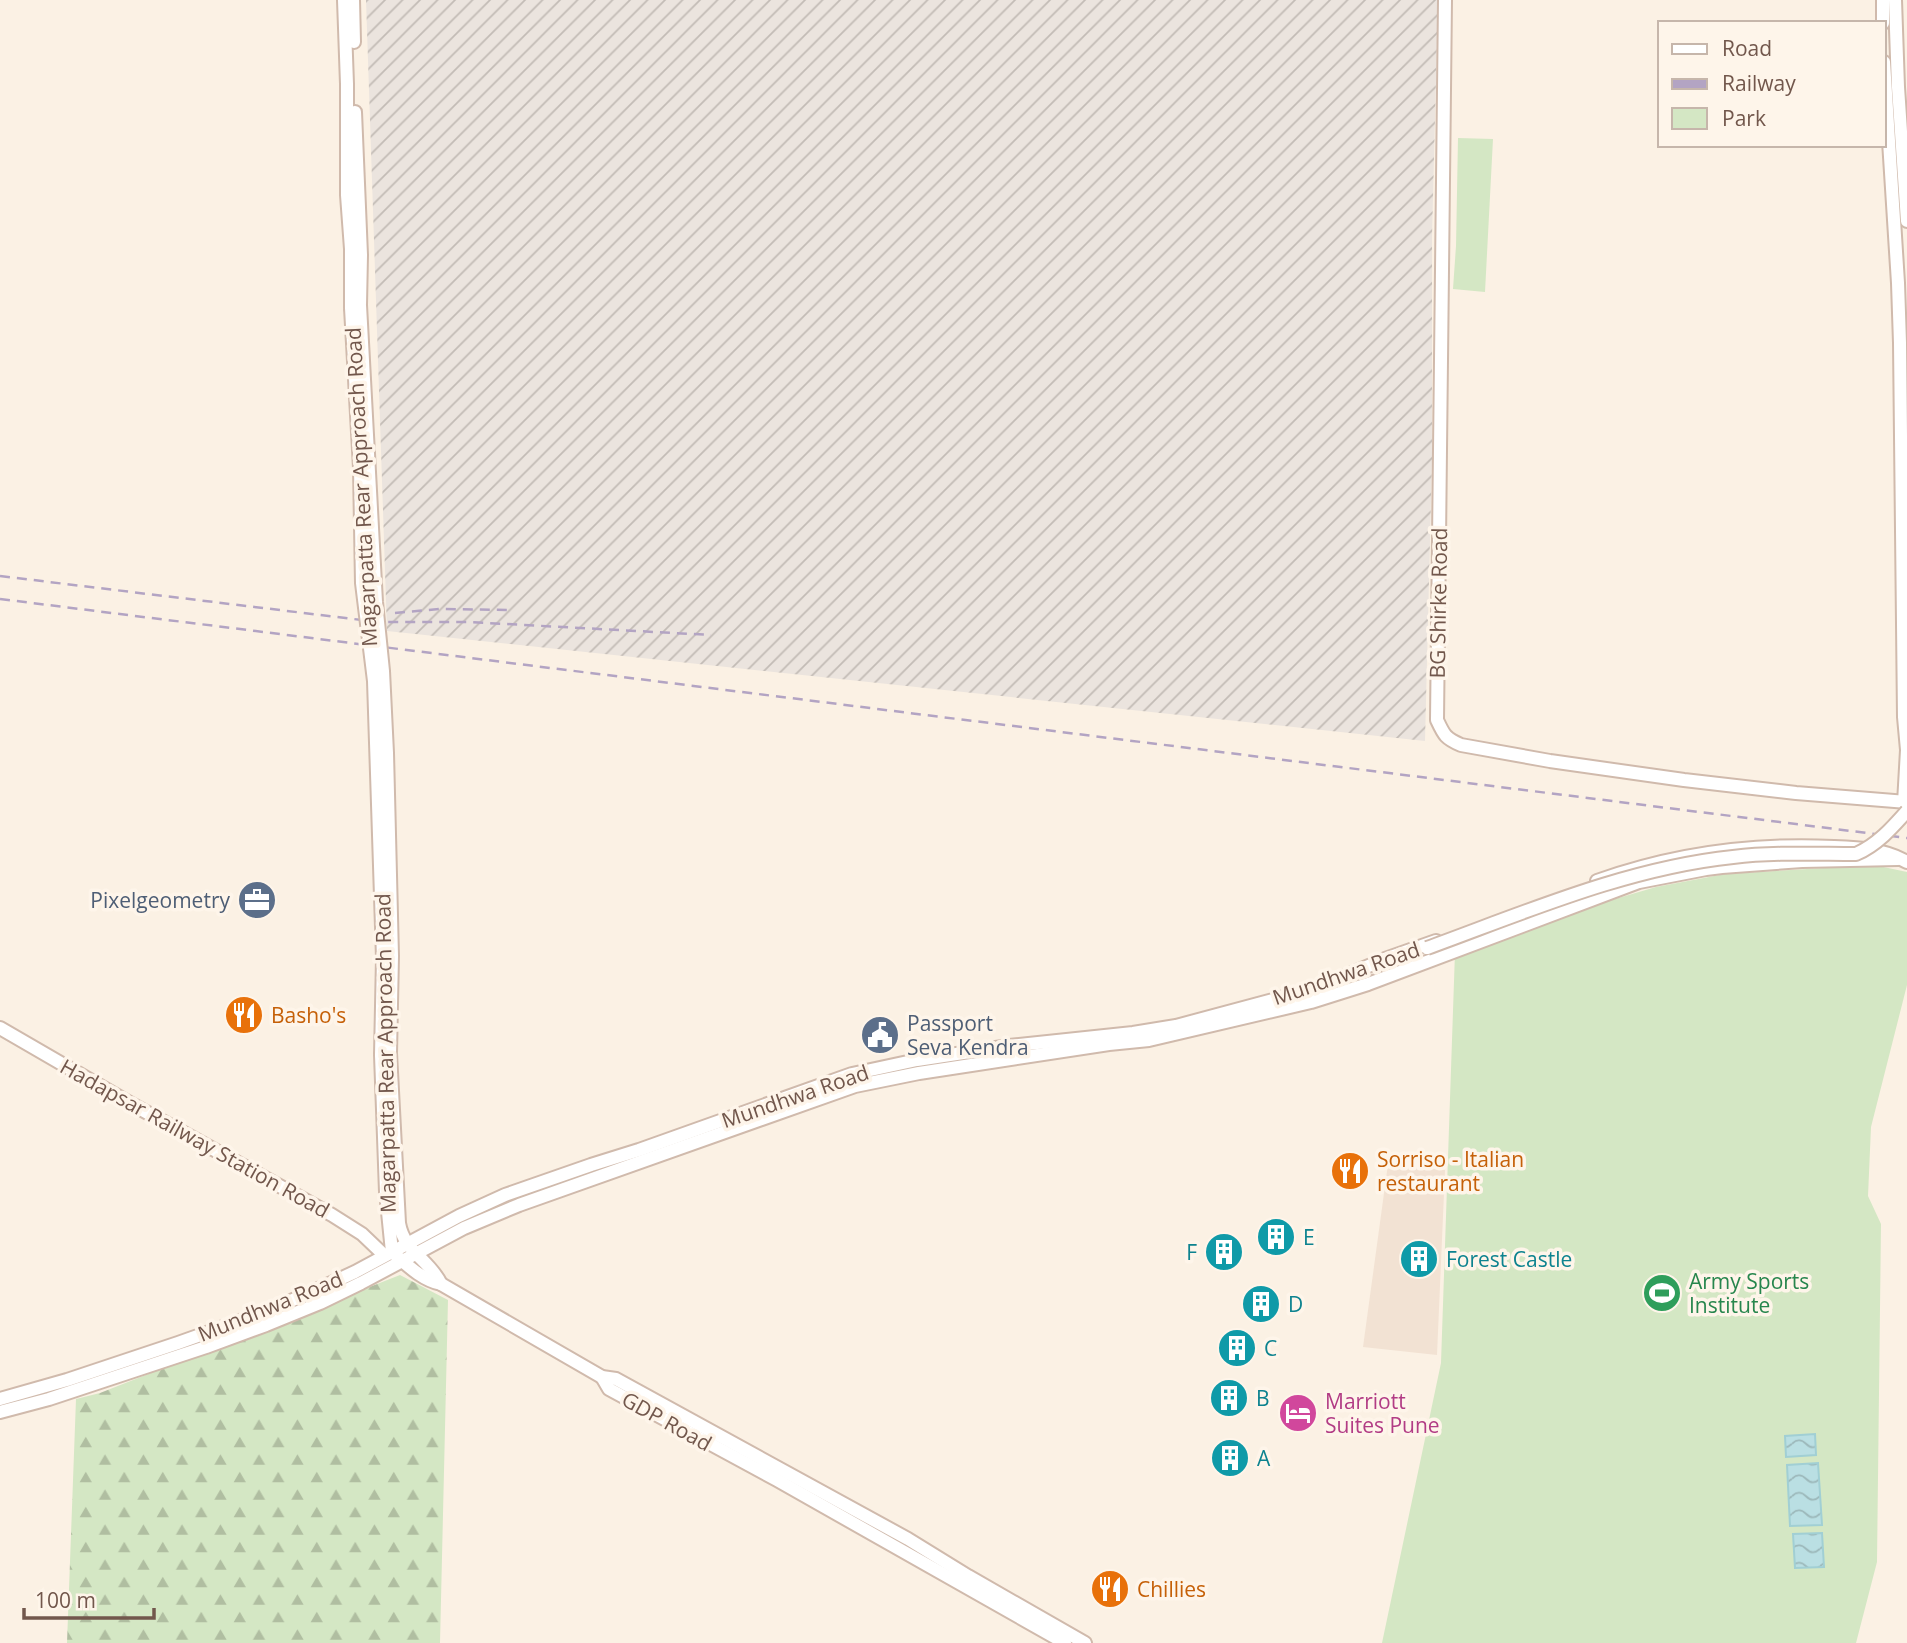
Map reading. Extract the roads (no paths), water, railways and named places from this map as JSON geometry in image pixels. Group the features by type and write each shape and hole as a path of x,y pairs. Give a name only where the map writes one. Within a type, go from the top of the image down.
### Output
{"main road":[{"name":"Magarpatta Rear Approach Road","path":"344,0 347,195 387,753 392,956 385,1054 386,1192 393,1256"},
{"name":"Magarpatta Rear Approach Road","path":"354,0 356,166 361,255 356,307"},
{"name":"BG Shirke Road","path":"1445,0 1437,712 1442,732 1448,739 1461,745 1550,761 1684,780 1906,805"},
{"path":"1883,0 1883,21"},
{"path":"1391,975 1394,969 1428,951 1566,898 1644,873 1750,855 1856,854 1870,848 1889,831 1906,805 1898,283 1900,206 1895,0"},
{"path":"1886,80 1900,206 1907,221"},
{"path":"1901,408 1906,436 1907,513"},
{"path":"1376,964 1384,965 1618,886 1676,871 1734,862 1863,858 1872,854 1907,823"},
{"name":"Mundhwa Road","path":"0,1412 314,1291 593,1171 917,1060 1176,1026 1314,989 1594,882 1636,867 1668,860 1765,846 1811,846 1880,850 1905,860"},
{"name":"Mundhwa Road","path":"854,1080 1149,1040 1311,1002 1391,975 1639,882 1722,867 1802,861 1905,860"},
{"name":"Hadapsar Railway Station Road","path":"0,1028 332,1215 393,1256"},
{"name":"Magarpatta Rear Approach Road","path":"385,1054 401,1236 436,1273 441,1284"},
{"path":"393,1256 429,1281 441,1284 602,1377"},
{"name":"Mundhwa Road","path":"0,1399 47,1393 206,1347 320,1303 393,1256"},
{"name":"GDP Road","path":"602,1377 616,1379 699,1424 908,1539 1086,1643"},
{"name":"GDP Road","path":"602,1377 609,1389 777,1480 1065,1643"}],"water":[{"path":"1815,1434 1816,1455 1786,1457 1785,1436"},
{"path":"1818,1463 1822,1525 1790,1526 1787,1465"},
{"path":"1822,1533 1824,1567 1795,1568 1793,1534"}],"railway":[{"path":"0,576 378,622 469,622 711,635"},
{"path":"0,599 1907,838"},
{"path":"395,613 440,609 507,610"}],"place":[{"name":"Pixelgeometry","path":"257,900"},
{"name":"Basho's","path":"244,1015"},
{"name":"Passport Seva Kendra","path":"880,1035"},
{"name":"Sorriso - Italian restaurant","path":"1350,1171"},
{"name":"E","path":"1276,1237"},
{"name":"F","path":"1224,1252"},
{"name":"Forest Castle","path":"1419,1259"},
{"name":"Army Sports Institute","path":"1662,1293"},
{"name":"D","path":"1261,1304"},
{"name":"C","path":"1237,1348"},
{"name":"B","path":"1229,1398"},
{"name":"Marriott Suites Pune","path":"1298,1413"},
{"name":"A","path":"1230,1458"},
{"name":"Chillies","path":"1110,1589"}]}
